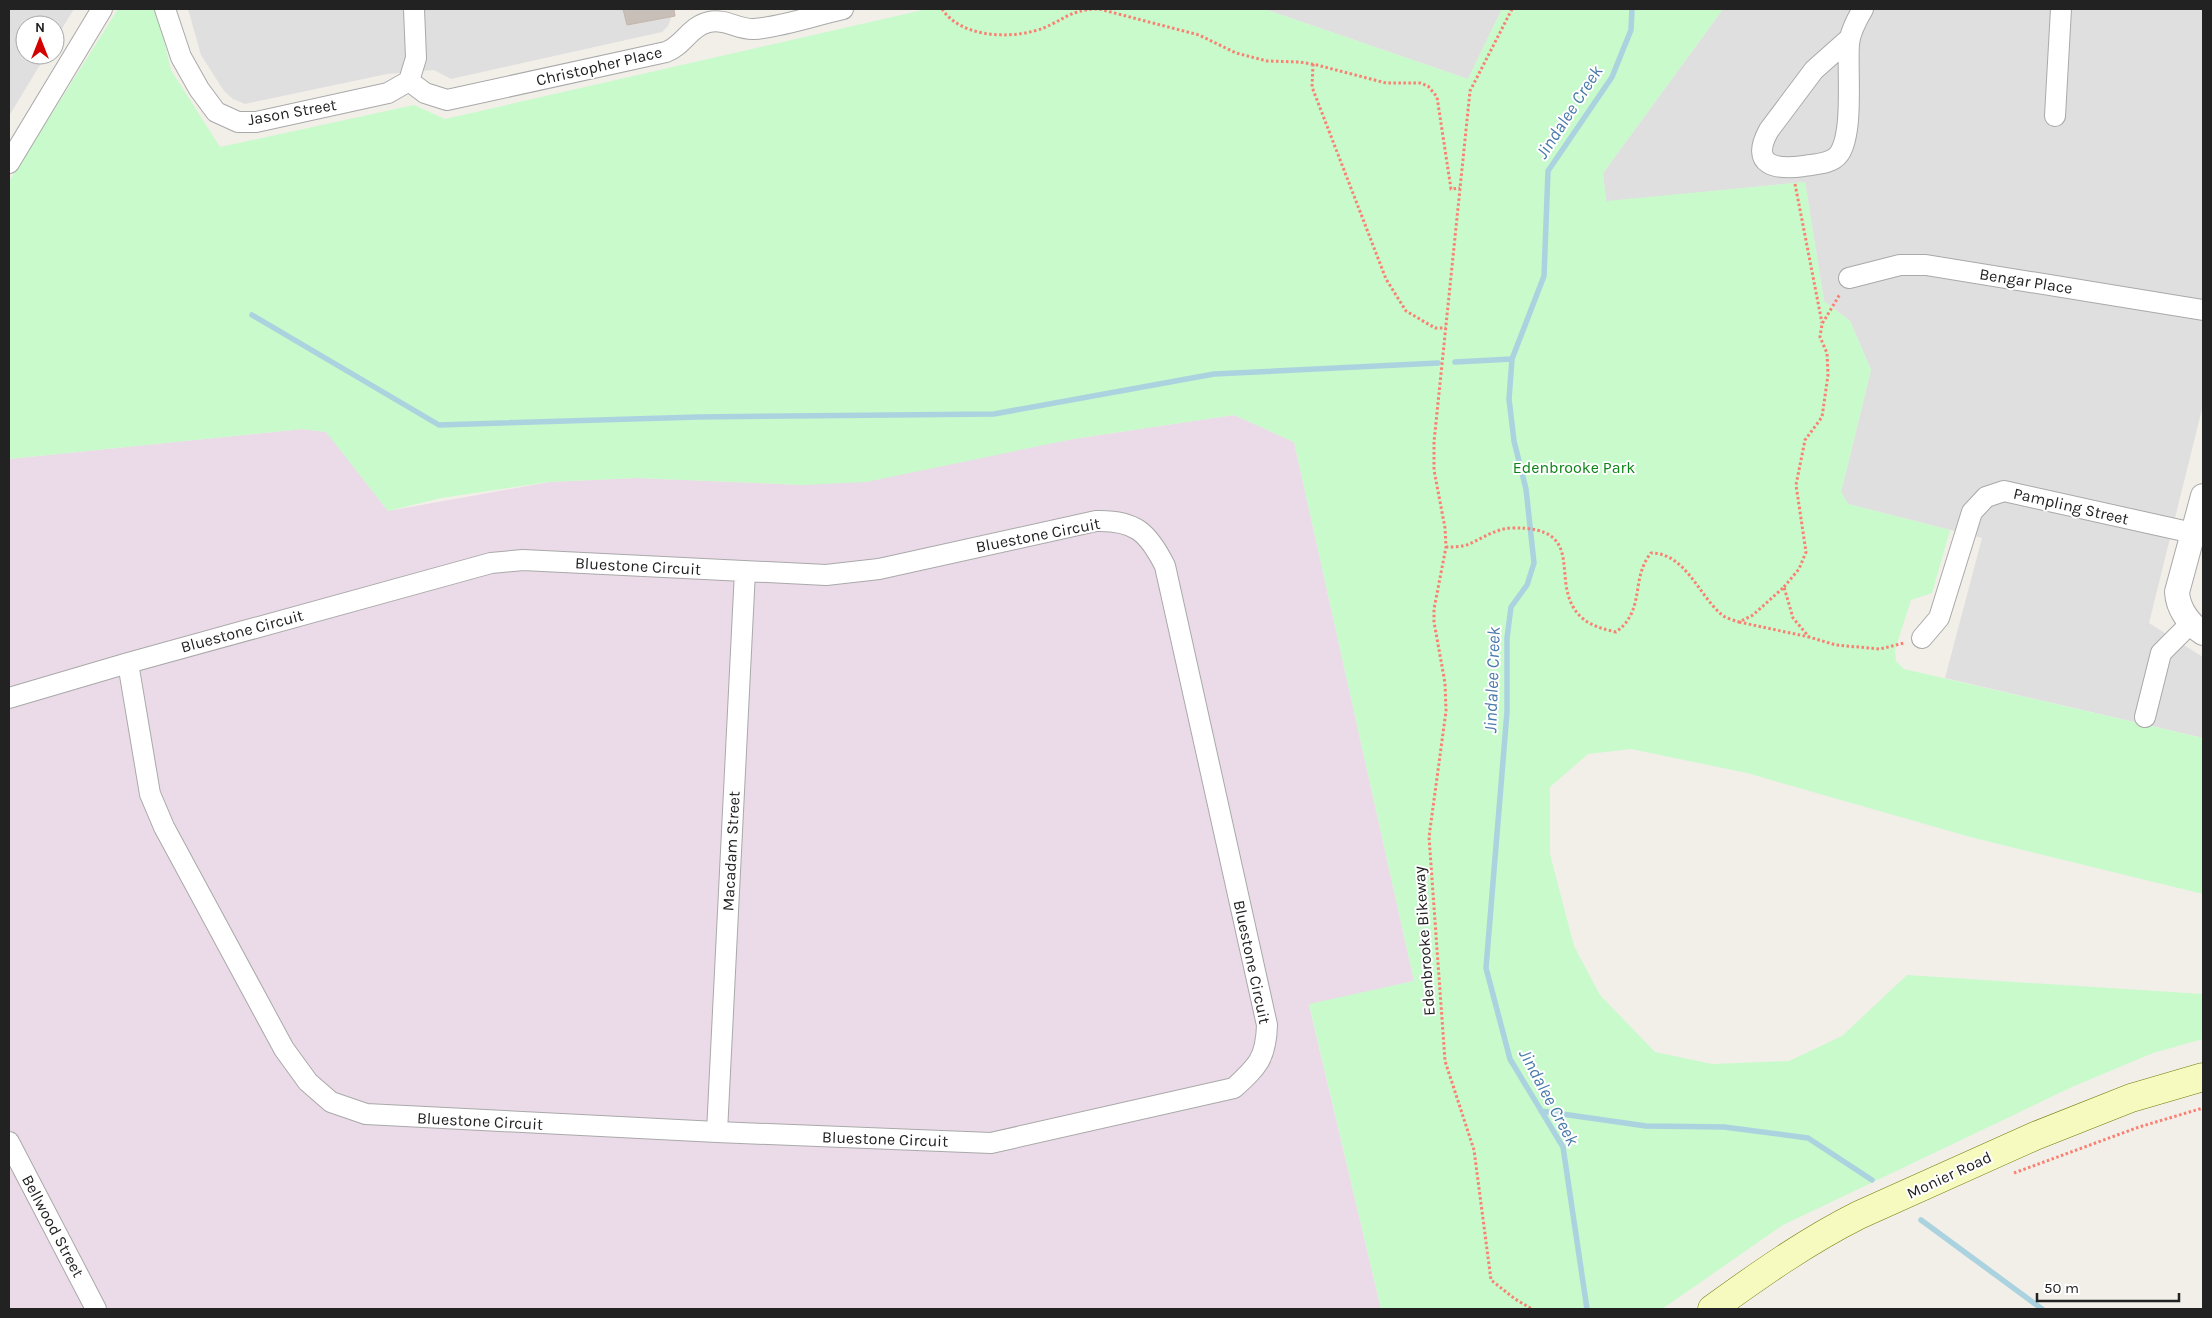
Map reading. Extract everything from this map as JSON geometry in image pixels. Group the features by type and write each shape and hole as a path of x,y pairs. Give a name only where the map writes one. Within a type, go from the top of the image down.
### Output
{"main road":[{"name":"Monier Road","path":"1712,1309 1754,1278 1835,1227 2035,1136 2130,1098 2203,1076"}],"street":[{"path":"9,163 102,9"},
{"name":"Jason Street","path":"164,9 181,56 199,89 216,112 238,122 256,122 388,93 409,81"},
{"path":"409,81 416,58 414,9"},
{"name":"Christopher Place","path":"409,81 425,93 447,100 666,52 678,45 696,28 707,22 720,21 753,29 843,9"},
{"path":"1850,38 1814,70 1766,136 1763,150 1766,161 1775,167 1792,168 1828,162 1836,157 1841,150 1847,122 1850,38 1863,9"},
{"path":"2055,116 2061,9"},
{"name":"Bengar Place","path":"1849,278 1900,265 1926,265 2203,310"},
{"name":"Pampling Street","path":"1922,638 1939,618 1972,512 1986,497 2004,491 2193,533"},
{"path":"2144,716 2161,653 2197,628 2177,603 2176,592 2203,496"},
{"name":"Bluestone Circuit","path":"9,698 128,663 491,563 523,560 826,576 879,568 1096,521 1115,520 1140,529 1156,547 1164,566 1267,1025 1266,1045 1256,1068 1234,1088 991,1143 717,1132 366,1114 331,1102 308,1082 284,1049 164,827 150,794 128,663"},
{"name":"Macadam Street","path":"717,1132 745,571"},
{"name":"Bellwood Street","path":"9,1142 96,1309"}],"path":[{"path":"942,9 962,28 1004,34 1034,31 1065,15 1083,9 1099,9 1199,35 1236,53 1267,61 1313,64 1386,83 1420,83 1428,86 1437,97 1451,189 1460,188"},
{"name":"Edenbrooke Bikeway","path":"1512,9 1470,91 1434,442 1434,470 1445,528 1446,548 1434,609 1434,622 1446,683 1446,711 1429,836 1446,1061 1474,1150 1492,1280 1532,1309"},
{"path":"1313,64 1312,87 1386,279 1406,311 1434,328 1446,328"},
{"path":"1739,622 1753,615 1784,588 1799,568 1806,552 1805,533 1796,485 1805,440 1822,417 1828,375 1827,352 1820,337 1822,324 1792,168"},
{"path":"1822,324 1849,278"},
{"path":"1446,548 1468,545 1485,535 1512,528 1538,530 1554,537 1560,544 1569,598 1580,616 1594,626 1616,632 1627,624 1634,609 1644,562 1651,553 1661,553 1678,563 1722,615 1739,622 1810,637 1836,645 1880,649 1922,638"},
{"path":"1784,588 1793,618 1810,637"},
{"path":"2005,1176 2121,1133 2203,1108"}],"shaded area":[{"path":"9,9 74,9 65,24 65,15 15,15 15,65 40,65 9,116"},
{"path":"188,9 671,9 672,15 668,26 662,32 451,79 434,70 387,74 245,104 233,99 224,91 201,55"},
{"path":"1264,9 1502,9 1468,79"},
{"path":"1723,9 2203,9 2203,405 2149,623 2203,657 2203,738 1945,678 1982,538 1848,504 1841,492 1871,370 1850,321 1824,301 1805,182 1606,202 1603,173"},
{"path":"1234,415 1294,442 1414,981 1309,1005 1381,1309 9,1309 9,459 302,429 327,432 388,511 549,482 636,478 804,485 1073,439"}],"green space":[{"name":"Edenbrooke Park","path":"118,9 154,9 158,17 171,70 220,147 414,105 445,119 927,9 1264,9 1468,79 1502,9 1723,9 1603,173 1606,201 1805,182 1824,301 1850,321 1871,370 1841,492 1848,504 1950,530 1932,593 1911,600 1895,650 1896,661 1904,669 2203,738 2203,894 1974,838 1747,773 1631,749 1588,754 1550,787 1550,854 1574,946 1600,995 1655,1052 1712,1064 1789,1061 1842,1036 1907,975 2203,994 2203,1039 2153,1053 2072,1087 1783,1225 1662,1309 1381,1309 1309,1004 1414,981 1294,442 1234,415 1073,439 866,482 804,485 636,478 549,482 441,498 388,511 326,432 302,429 9,459 9,181"}],"building":[{"path":"623,9 674,9 675,16 627,25"}],"waterway":[{"name":"Jindalee Creek","path":"1587,1309 1563,1147 1510,1059 1486,968 1507,712 1507,638 1511,607 1527,585 1534,563 1526,489 1514,441 1509,399 1512,359 1544,276 1548,171 1612,77 1631,30 1632,9"},
{"path":"252,315 439,425 698,417 994,414 1214,374 1438,363"},
{"path":"1455,362 1512,359"},
{"path":"1541,1111 1646,1126 1724,1127 1808,1138 1872,1180"},
{"path":"1921,1220 2042,1309"}]}
